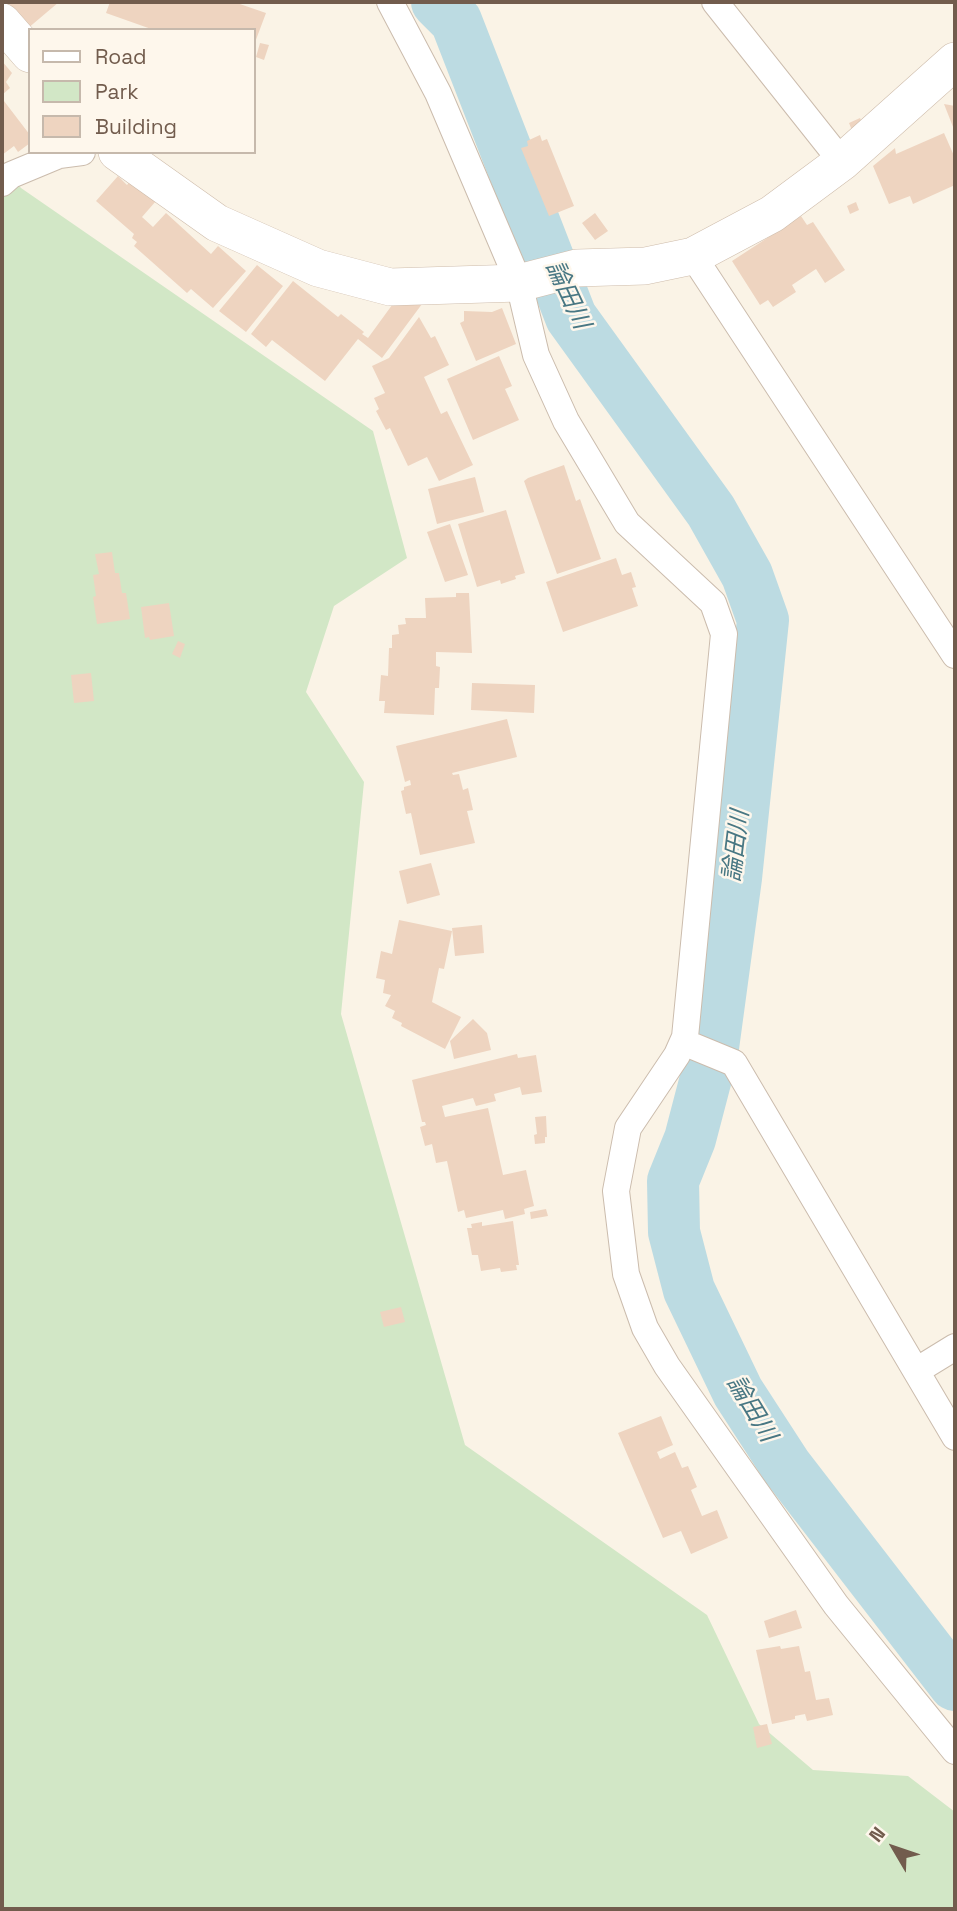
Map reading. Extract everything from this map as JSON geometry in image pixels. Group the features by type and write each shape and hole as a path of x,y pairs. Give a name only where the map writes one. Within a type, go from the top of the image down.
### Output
{"main road":[{"path":"2,22 28,52"},
{"path":"120,154 217,223 318,268 390,287 519,283 577,268 645,266 693,256 772,214 842,162 955,61"}],"street":[{"path":"390,2 438,93 519,283 536,355 566,421 627,523 713,603 724,634 683,1042 628,1128 616,1191 626,1274 645,1328 667,1366 836,1605 955,1751"},
{"path":"715,2 842,162"},
{"path":"2,183 11,175 67,154"},
{"path":"693,256 955,655"},
{"path":"683,1042 734,1063 955,1437"},
{"path":"916,1371 955,1347"}],"green space":[{"path":"2,166 21,188 373,431 407,558 334,606 306,692 364,782 341,1014 465,1445 707,1615 759,1724 813,1770 908,1776 955,1812 955,1909 2,1909"}],"building":[{"path":"4,2 59,2 28,28"},
{"path":"110,2 234,2 266,13 256,40 256,28 148,28 106,13"},
{"path":"260,43 269,45 264,60 256,57"},
{"path":"2,61 12,73 6,82 10,88 2,95"},
{"path":"4,101 28,132 28,144 18,152 14,146 2,155"},
{"path":"944,104 955,106 955,132"},
{"path":"860,118 865,128 853,133 849,123"},
{"path":"944,133 955,158 955,185 913,204 910,196 889,204 873,166 895,148 896,154"},
{"path":"540,135 542,141 547,139 574,206 549,216 521,148 528,146 527,141"},
{"path":"118,176 127,185 131,180 156,201 142,217 153,227 166,213 211,254 218,246 246,271 213,308 191,289 187,293 134,246 137,242 132,238 134,234 96,201"},
{"path":"856,202 859,210 850,214 847,206"},
{"path":"595,213 608,231 595,240 582,223"},
{"path":"801,216 807,225 813,222 845,270 825,283 816,269 792,285 796,292 773,307 768,300 760,305 732,261"},
{"path":"257,265 283,286 246,332 219,311"},
{"path":"293,281 338,317 341,314 368,338 395,301 422,304 382,358 358,339 325,381 272,340 266,347 251,334"},
{"path":"502,308 516,344 476,361 460,323 464,321 464,311 492,312"},
{"path":"419,317 431,338 435,336 449,365 424,377 441,414 447,411 473,465 439,481 427,457 408,466 390,428 386,430 376,411 379,409 374,398 385,393 372,366 389,358"},
{"path":"499,356 512,386 505,389 519,420 473,440 447,379"},
{"path":"564,465 576,501 580,499 601,559 557,574 524,481"},
{"path":"475,477 484,512 437,524 428,489"},
{"path":"506,510 525,573 501,584 500,580 477,587 458,524"},
{"path":"450,524 468,575 445,582 427,532"},
{"path":"112,552 115,573 119,573 122,593 126,593 130,619 97,624 93,575 99,574 95,554"},
{"path":"616,558 622,575 631,572 636,587 632,588 638,606 563,632 546,582"},
{"path":"456,593 469,593 472,653 436,652 436,666 440,667 439,688 435,688 434,715 384,713 385,701 379,701 381,675 388,676 389,648 392,648 392,635 399,634 398,625 406,624 405,618 426,618 425,598 456,597"},
{"path":"169,603 174,636 150,640 149,637 145,638 141,607"},
{"path":"178,641 185,644 180,658 172,654"},
{"path":"91,673 94,701 74,703 71,675"},
{"path":"472,683 535,685 534,713 471,710"},
{"path":"507,719 517,757 452,773 459,774 463,790 468,788 473,810 467,811 475,843 420,855 411,813 406,814 401,791 411,785 410,780 405,782 396,746"},
{"path":"431,863 440,895 407,904 399,871"},
{"path":"399,920 452,931 444,969 439,968 432,1002 461,1017 445,1049 401,1026 402,1023 392,1018 395,1011 385,1006 391,995 383,993 385,980 376,978 381,951 392,954"},
{"path":"482,925 484,953 455,956 452,928"},
{"path":"473,1019 487,1033 491,1050 454,1059 450,1041"},
{"path":"517,1054 518,1058 536,1055 542,1092 522,1095 520,1087 494,1094 496,1101 476,1106 473,1098 442,1106 445,1117 488,1108 503,1175 526,1170 534,1206 524,1209 525,1214 505,1219 503,1210 466,1218 464,1210 458,1212 447,1161 436,1163 432,1144 425,1146 420,1127 426,1125 422,1122 412,1080"},
{"path":"546,1116 545,1143 535,1144 535,1117"},
{"path":"546,1209 548,1216 531,1219 530,1212"},
{"path":"513,1221 519,1265 516,1265 517,1270 501,1272 500,1268 481,1271 478,1255 472,1255 467,1228 472,1228 471,1224 482,1222 482,1226"},
{"path":"401,1307 405,1322 384,1327 380,1312"},
{"path":"661,1416 673,1445 657,1452 660,1459 675,1452 682,1468 688,1466 697,1487 691,1490 702,1516 717,1510 728,1538 691,1554 681,1531 663,1538 618,1433"},
{"path":"796,1610 802,1628 769,1638 764,1621"},
{"path":"780,1646 781,1649 799,1646 805,1672 810,1671 816,1700 829,1698 833,1715 807,1721 805,1714 772,1724 756,1650"},
{"path":"767,1724 772,1744 757,1748 753,1727"}],"waterway":[{"name":"論田川","path":"437,2 456,21 571,317 711,511 747,575 763,620 736,878 712,1055 690,1139 673,1181 674,1232 689,1290 738,1392 786,1466 955,1685"}]}
